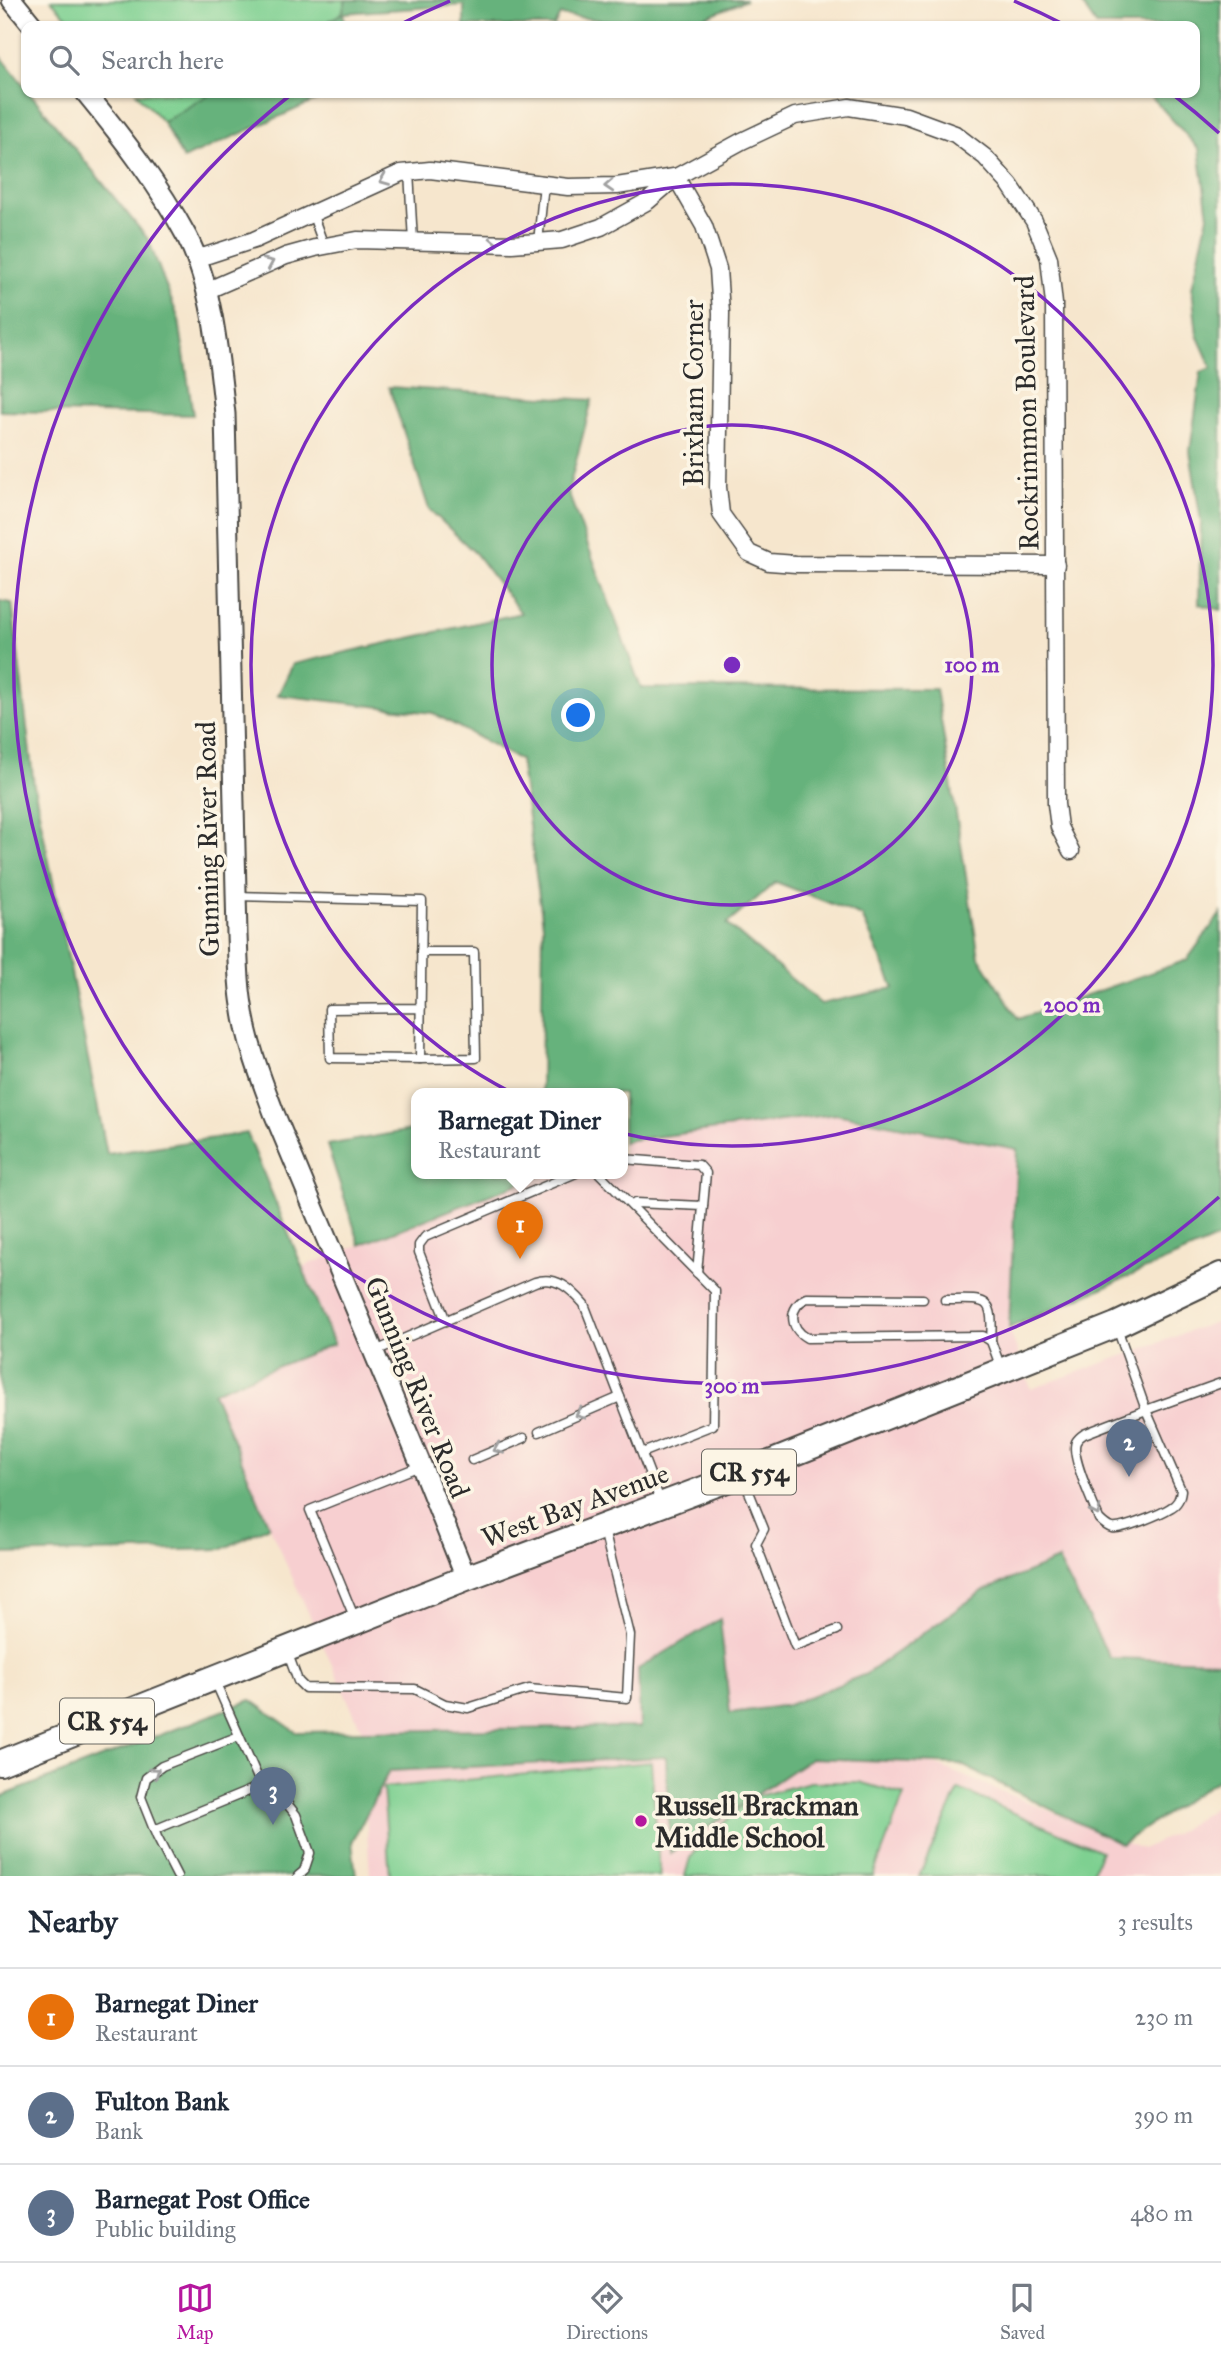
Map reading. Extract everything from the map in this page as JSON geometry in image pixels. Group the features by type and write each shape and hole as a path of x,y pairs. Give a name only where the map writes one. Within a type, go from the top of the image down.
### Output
{"main road":[{"name":"West Bay Avenue","path":"0,1763 466,1578 741,1475 1116,1325 1216,1279"}],"street":[{"path":"12,0 29,21"},
{"name":"Gunning River Road","path":"90,98 134,153 188,239 206,291 219,358 225,414 236,897 241,1003 255,1063 466,1578"},
{"name":"Rockrimmon Boulevard","path":"206,291 286,256 357,240 512,244 562,240 601,227 648,201 677,177 742,141 795,116 849,107 906,116 955,134 985,157 1010,185 1034,221 1049,258 1054,304 1056,804 1059,827 1071,851"},
{"name":"Rockrimmon Boulevard","path":"195,259 254,240 401,173 430,170 568,187 617,186 677,177"},
{"name":"Brixham Corner","path":"677,177 704,226 718,269 721,313 718,487 721,514 749,553 769,562 796,564 1056,565"}],"lane":[{"path":"409,172 413,241"},
{"path":"538,242 544,184"},
{"path":"312,213 324,246"},
{"path":"236,897 422,901 420,1059"},
{"path":"421,952 474,952 476,1058 330,1058 329,1009 421,1008"},
{"path":"628,1160 699,1166 706,1173 697,1273"},
{"path":"446,1321 419,1252 419,1245 425,1237 562,1179"},
{"path":"605,1179 715,1291 713,1425 642,1452"},
{"path":"632,1206 635,1203 703,1206"},
{"path":"373,1352 535,1282 545,1279 561,1283 573,1291 584,1304 662,1504"},
{"path":"923,1299 807,1298 798,1302 793,1310 794,1326 799,1334 807,1338 975,1335 991,1341"},
{"path":"945,1300 980,1300 989,1306 993,1314 991,1341 1002,1371"},
{"path":"1116,1325 1146,1410 1181,1490 1179,1500 1171,1508 1124,1526 1113,1528 1104,1524 1099,1519 1078,1463 1075,1446 1077,1440 1084,1434 1146,1410 1221,1383"},
{"path":"539,1432 620,1397"},
{"path":"472,1460 524,1438"},
{"path":"356,1622 310,1510 421,1465"},
{"path":"741,1475 764,1529 756,1544 795,1646 837,1630"},
{"path":"286,1649 298,1681 305,1688 415,1689 445,1704 468,1708 529,1689 627,1698 630,1635 603,1527"},
{"path":"213,1678 257,1776 270,1791 285,1801 296,1815 310,1853 304,1871 298,1876"},
{"path":"177,1876 141,1797 146,1778 162,1766 239,1736"},
{"path":"154,1830 263,1783"}],"shaded area":[{"path":"836,1114 1017,1150 1009,1328 1031,1389 1221,1320 1221,1661 1110,1658 983,1591 866,1674 788,1705 730,1713 719,1619 641,1727 362,1731 212,1392 334,1344 302,1267 530,1179 628,1179 628,1141"},
{"name":"Russell Brackman Middle School","path":"670,1737 937,1765 1142,1849 1176,1833 1221,1803 1221,1876 370,1876 363,1765"}],"green space":[{"path":"51,0 346,0 343,13 329,21 70,21"},
{"path":"346,0 746,0 696,21 609,21 560,15 557,21 464,21 464,5 343,13 345,21 329,21 342,13"},
{"path":"1079,0 1221,0 1221,610 1199,604 1201,522 1190,451 1201,372 1212,368 1197,335 1192,288 1208,216 1199,149 1153,98 1200,98 1200,21 1094,21"},
{"path":"0,55 21,82 21,98 34,98 148,239 179,320 193,415 0,411"},
{"path":"141,98 204,98 163,122"},
{"path":"204,98 322,98 183,159 163,122"},
{"path":"389,387 592,400 568,492 641,688 936,689 979,957 1018,1019 1187,960 1221,913 1221,1237 1009,1328 1017,1149 836,1114 628,1141 628,1088 541,1088 543,925 520,760 433,713 278,695 293,664 521,613 476,554 429,509","holes":["776,882 862,916 894,988 821,1004 727,924"]},
{"path":"0,601 12,603 34,786 107,1154 247,1133 334,1344 213,1392 269,1526 223,1549 0,1554"},
{"path":"411,1130 411,1179 530,1179 360,1245 327,1145"},
{"path":"1058,1560 1110,1658 1221,1661 1221,1777 1121,1844 960,1764 811,1758 670,1853 666,1757 389,1771 352,1842 356,1876 0,1876 0,1797 251,1700 296,1732 640,1727 638,1669 720,1619 730,1713 788,1705 866,1674 983,1591"},
{"path":"651,1762 660,1876 390,1876 383,1788"},
{"path":"810,1782 859,1782 904,1795 873,1876 685,1876 690,1858 709,1836 751,1798"},
{"path":"959,1789 1101,1851 1091,1876 919,1876"}],"place":[{"name":"Barnegat Diner","path":"520,1259"},
{"name":"Fulton Bank","path":"1129,1477"},
{"name":"Russell Brackman Middle School","path":"641,1821"},
{"name":"Barnegat Post Office","path":"273,1825"}]}
